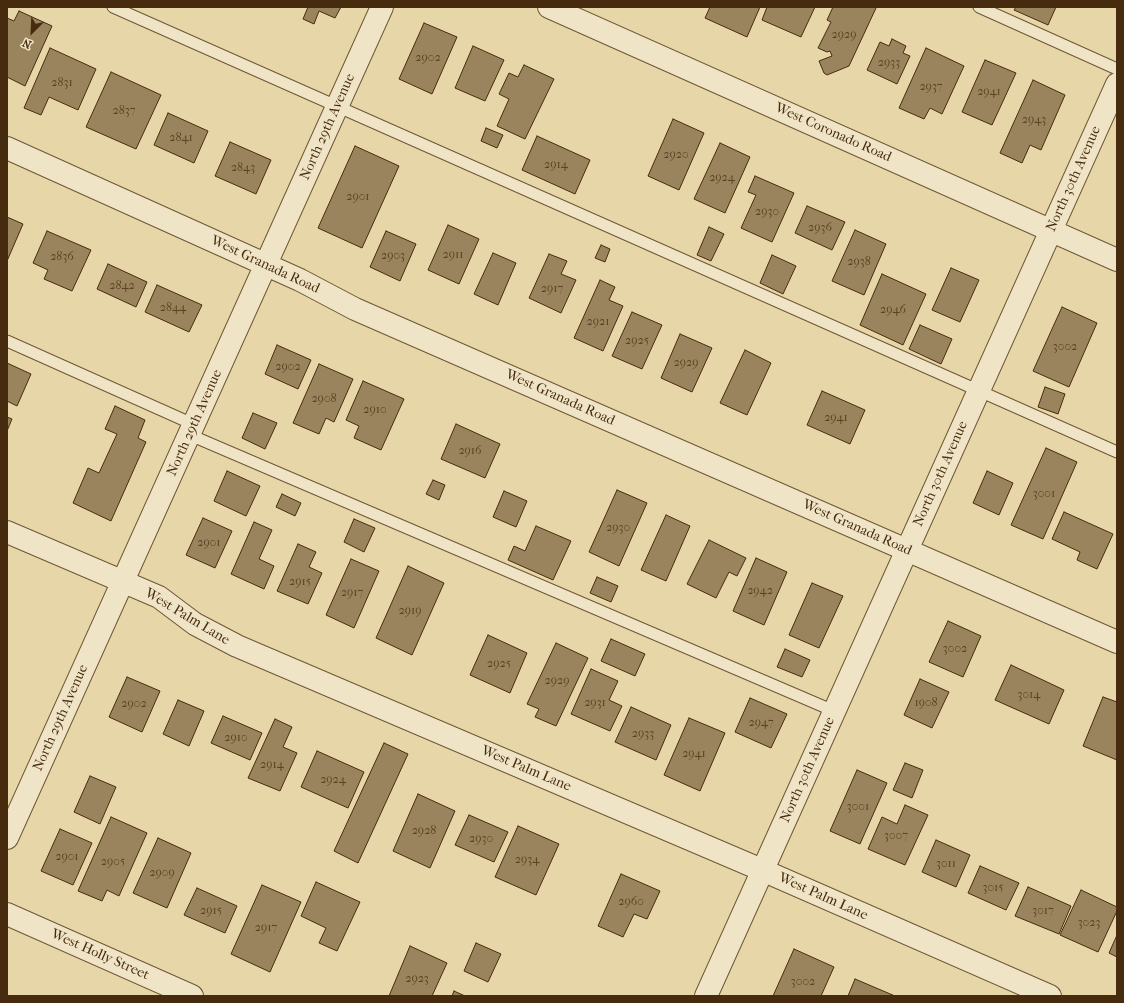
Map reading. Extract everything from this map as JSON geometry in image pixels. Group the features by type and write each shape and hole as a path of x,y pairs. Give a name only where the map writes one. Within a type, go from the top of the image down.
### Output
{"street":[{"name":"North 29th Avenue","path":"7,838 382,7"},
{"name":"West Coronado Road","path":"549,7 1117,260"},
{"name":"North 30th Avenue","path":"706,996 1117,84"},
{"name":"West Granada Road","path":"7,148 300,280 355,309 1117,642"},
{"name":"West Palm Lane","path":"7,532 159,597 195,624 237,646 762,870 1050,996"},
{"name":"West Holly Street","path":"7,914 192,996"}],"lane":[{"path":"113,7 1117,452"},
{"path":"979,7 1117,69"},
{"path":"7,341 192,430 834,711"}],"building":[{"path":"308,7 341,7 335,18 319,11 314,24 303,19"},
{"path":"710,7 760,7 747,37 705,18"},
{"path":"767,7 815,7 801,37 762,20"},
{"path":"833,7 876,8 849,66 827,75 824,73 819,61 832,56 830,51 827,52 818,48 831,22 827,20"},
{"path":"1016,7 1056,7 1048,25 1014,10"},
{"path":"19,11 52,26 25,86 7,77 7,18 14,21"},
{"path":"424,23 457,37 432,94 399,79"},
{"path":"892,39 906,46 903,53 910,56 897,84 867,70 880,42 889,46"},
{"path":"473,46 504,60 485,101 455,88"},
{"path":"50,48 96,69 78,110 49,97 41,115 24,108"},
{"path":"926,48 964,66 942,114 930,108 924,119 899,108"},
{"path":"985,60 1016,73 992,125 962,112"},
{"path":"524,65 554,79 525,139 497,126 509,99 499,94 509,73 518,77"},
{"path":"111,72 161,95 136,149 86,127"},
{"path":"1033,80 1065,95 1041,150 1030,145 1022,163 1000,153"},
{"path":"168,113 208,131 194,163 154,145"},
{"path":"673,119 704,133 679,190 648,176"},
{"path":"486,128 503,135 497,148 481,141"},
{"path":"537,136 590,160 575,194 522,170"},
{"path":"230,142 271,160 256,194 215,176"},
{"path":"720,143 750,157 725,213 694,199"},
{"path":"355,146 399,166 362,248 318,228"},
{"path":"755,176 794,193 772,242 741,228 756,195 748,192"},
{"path":"807,206 845,222 832,250 795,233"},
{"path":"7,217 23,224 7,261"},
{"path":"448,225 479,239 459,284 428,270"},
{"path":"709,227 724,234 711,261 697,255"},
{"path":"855,230 886,244 864,295 832,281"},
{"path":"47,231 91,250 72,291 44,279 48,270 33,263"},
{"path":"386,231 416,244 400,281 370,267"},
{"path":"601,245 610,249 605,262 595,258"},
{"path":"493,253 516,263 498,305 474,294"},
{"path":"549,254 567,261 561,274 576,280 561,313 529,298"},
{"path":"772,255 796,266 783,294 760,283"},
{"path":"108,264 147,282 136,307 97,289"},
{"path":"951,268 979,280 960,322 932,310"},
{"path":"882,274 926,294 903,345 860,325"},
{"path":"600,280 615,287 609,300 623,306 603,351 574,338"},
{"path":"157,285 202,305 189,332 145,312"},
{"path":"1062,307 1097,323 1069,387 1033,371"},
{"path":"632,312 662,325 642,369 612,356"},
{"path":"920,325 952,339 941,364 909,349"},
{"path":"680,334 712,348 692,392 661,378"},
{"path":"277,345 311,360 298,389 265,374"},
{"path":"745,350 771,363 747,415 720,403"},
{"path":"7,363 31,374 17,406 7,401"},
{"path":"319,364 353,379 334,422 326,418 319,434 293,423"},
{"path":"363,381 404,399 381,450 354,438 359,426 346,420"},
{"path":"1045,387 1065,394 1058,414 1038,407"},
{"path":"822,391 865,410 850,444 807,425"},
{"path":"115,406 145,420 138,438 146,442 111,521 73,503 88,468 99,473 117,434 105,429"},
{"path":"253,413 277,423 265,449 242,438"},
{"path":"7,417 12,419 7,431"},
{"path":"456,424 500,444 485,478 441,459"},
{"path":"1046,448 1077,462 1043,539 1011,525"},
{"path":"227,471 260,486 246,516 214,501"},
{"path":"987,471 1013,483 999,515 973,503"},
{"path":"433,480 445,485 439,500 426,494"},
{"path":"617,490 647,503 619,566 589,552"},
{"path":"504,491 527,501 516,527 493,517"},
{"path":"282,494 301,503 295,516 276,507"},
{"path":"1064,512 1113,534 1097,569 1077,560 1080,552 1052,539"},
{"path":"666,515 690,526 666,581 641,570"},
{"path":"203,518 232,531 215,568 186,555"},
{"path":"354,519 375,528 364,552 344,542"},
{"path":"254,522 272,530 259,559 274,566 264,589 231,574"},
{"path":"536,526 571,541 553,580 508,560 514,546 525,551"},
{"path":"709,540 746,558 737,576 729,572 716,598 687,584"},
{"path":"298,544 316,552 309,567 322,573 308,604 277,591"},
{"path":"756,558 787,572 764,625 733,611"},
{"path":"351,559 379,571 354,628 326,615"},
{"path":"408,566 444,583 412,655 376,638"},
{"path":"597,577 618,586 611,602 590,593"},
{"path":"812,583 843,596 819,648 789,635"},
{"path":"948,621 981,636 963,677 929,662"},
{"path":"488,635 527,653 510,693 470,675"},
{"path":"611,639 645,654 635,676 601,661"},
{"path":"556,643 588,658 556,726 535,717 539,709 527,704"},
{"path":"785,649 810,660 802,677 777,667"},
{"path":"1011,665 1064,690 1049,724 995,700"},
{"path":"591,669 618,681 609,700 622,706 610,731 571,714"},
{"path":"127,677 160,691 142,732 109,717"},
{"path":"920,679 949,692 932,728 904,715"},
{"path":"1103,697 1117,702 1117,760 1083,746"},
{"path":"750,698 787,714 771,748 735,732"},
{"path":"178,700 204,711 189,746 163,734"},
{"path":"631,707 671,725 656,760 615,742"},
{"path":"223,716 262,733 250,760 211,743"},
{"path":"689,718 725,733 700,791 664,775"},
{"path":"275,719 292,727 283,747 297,753 280,791 248,778"},
{"path":"384,743 408,754 358,863 334,851"},
{"path":"317,751 364,772 348,808 301,787"},
{"path":"905,763 923,770 912,798 893,790"},
{"path":"857,770 887,783 860,844 830,831"},
{"path":"90,776 116,787 100,824 74,812"},
{"path":"418,794 455,811 430,868 393,851"},
{"path":"905,805 928,815 905,865 868,849 882,817 897,824"},
{"path":"469,815 508,832 494,862 455,845"},
{"path":"111,817 147,833 119,896 107,890 102,901 78,891"},
{"path":"518,826 559,844 536,895 495,877"},
{"path":"60,829 92,843 73,885 41,871"},
{"path":"158,838 191,853 167,908 133,893"},
{"path":"936,840 970,855 956,887 922,872"},
{"path":"980,866 1019,883 1006,910 968,893"},
{"path":"621,874 660,891 647,919 634,914 623,937 598,926"},
{"path":"316,882 360,902 337,951 319,943 326,928 301,916"},
{"path":"262,885 301,902 270,972 231,954"},
{"path":"1028,887 1071,906 1059,934 1015,916"},
{"path":"197,888 237,906 225,933 184,915"},
{"path":"1081,890 1117,907 1117,911 1098,952 1060,935"},
{"path":"1117,935 1117,957 1109,953"},
{"path":"476,943 501,954 488,982 464,971"},
{"path":"410,946 447,963 432,996 389,996"},
{"path":"794,949 834,967 821,996 773,996"},
{"path":"855,979 895,996 848,996"},
{"path":"454,991 465,996 452,996"}]}
